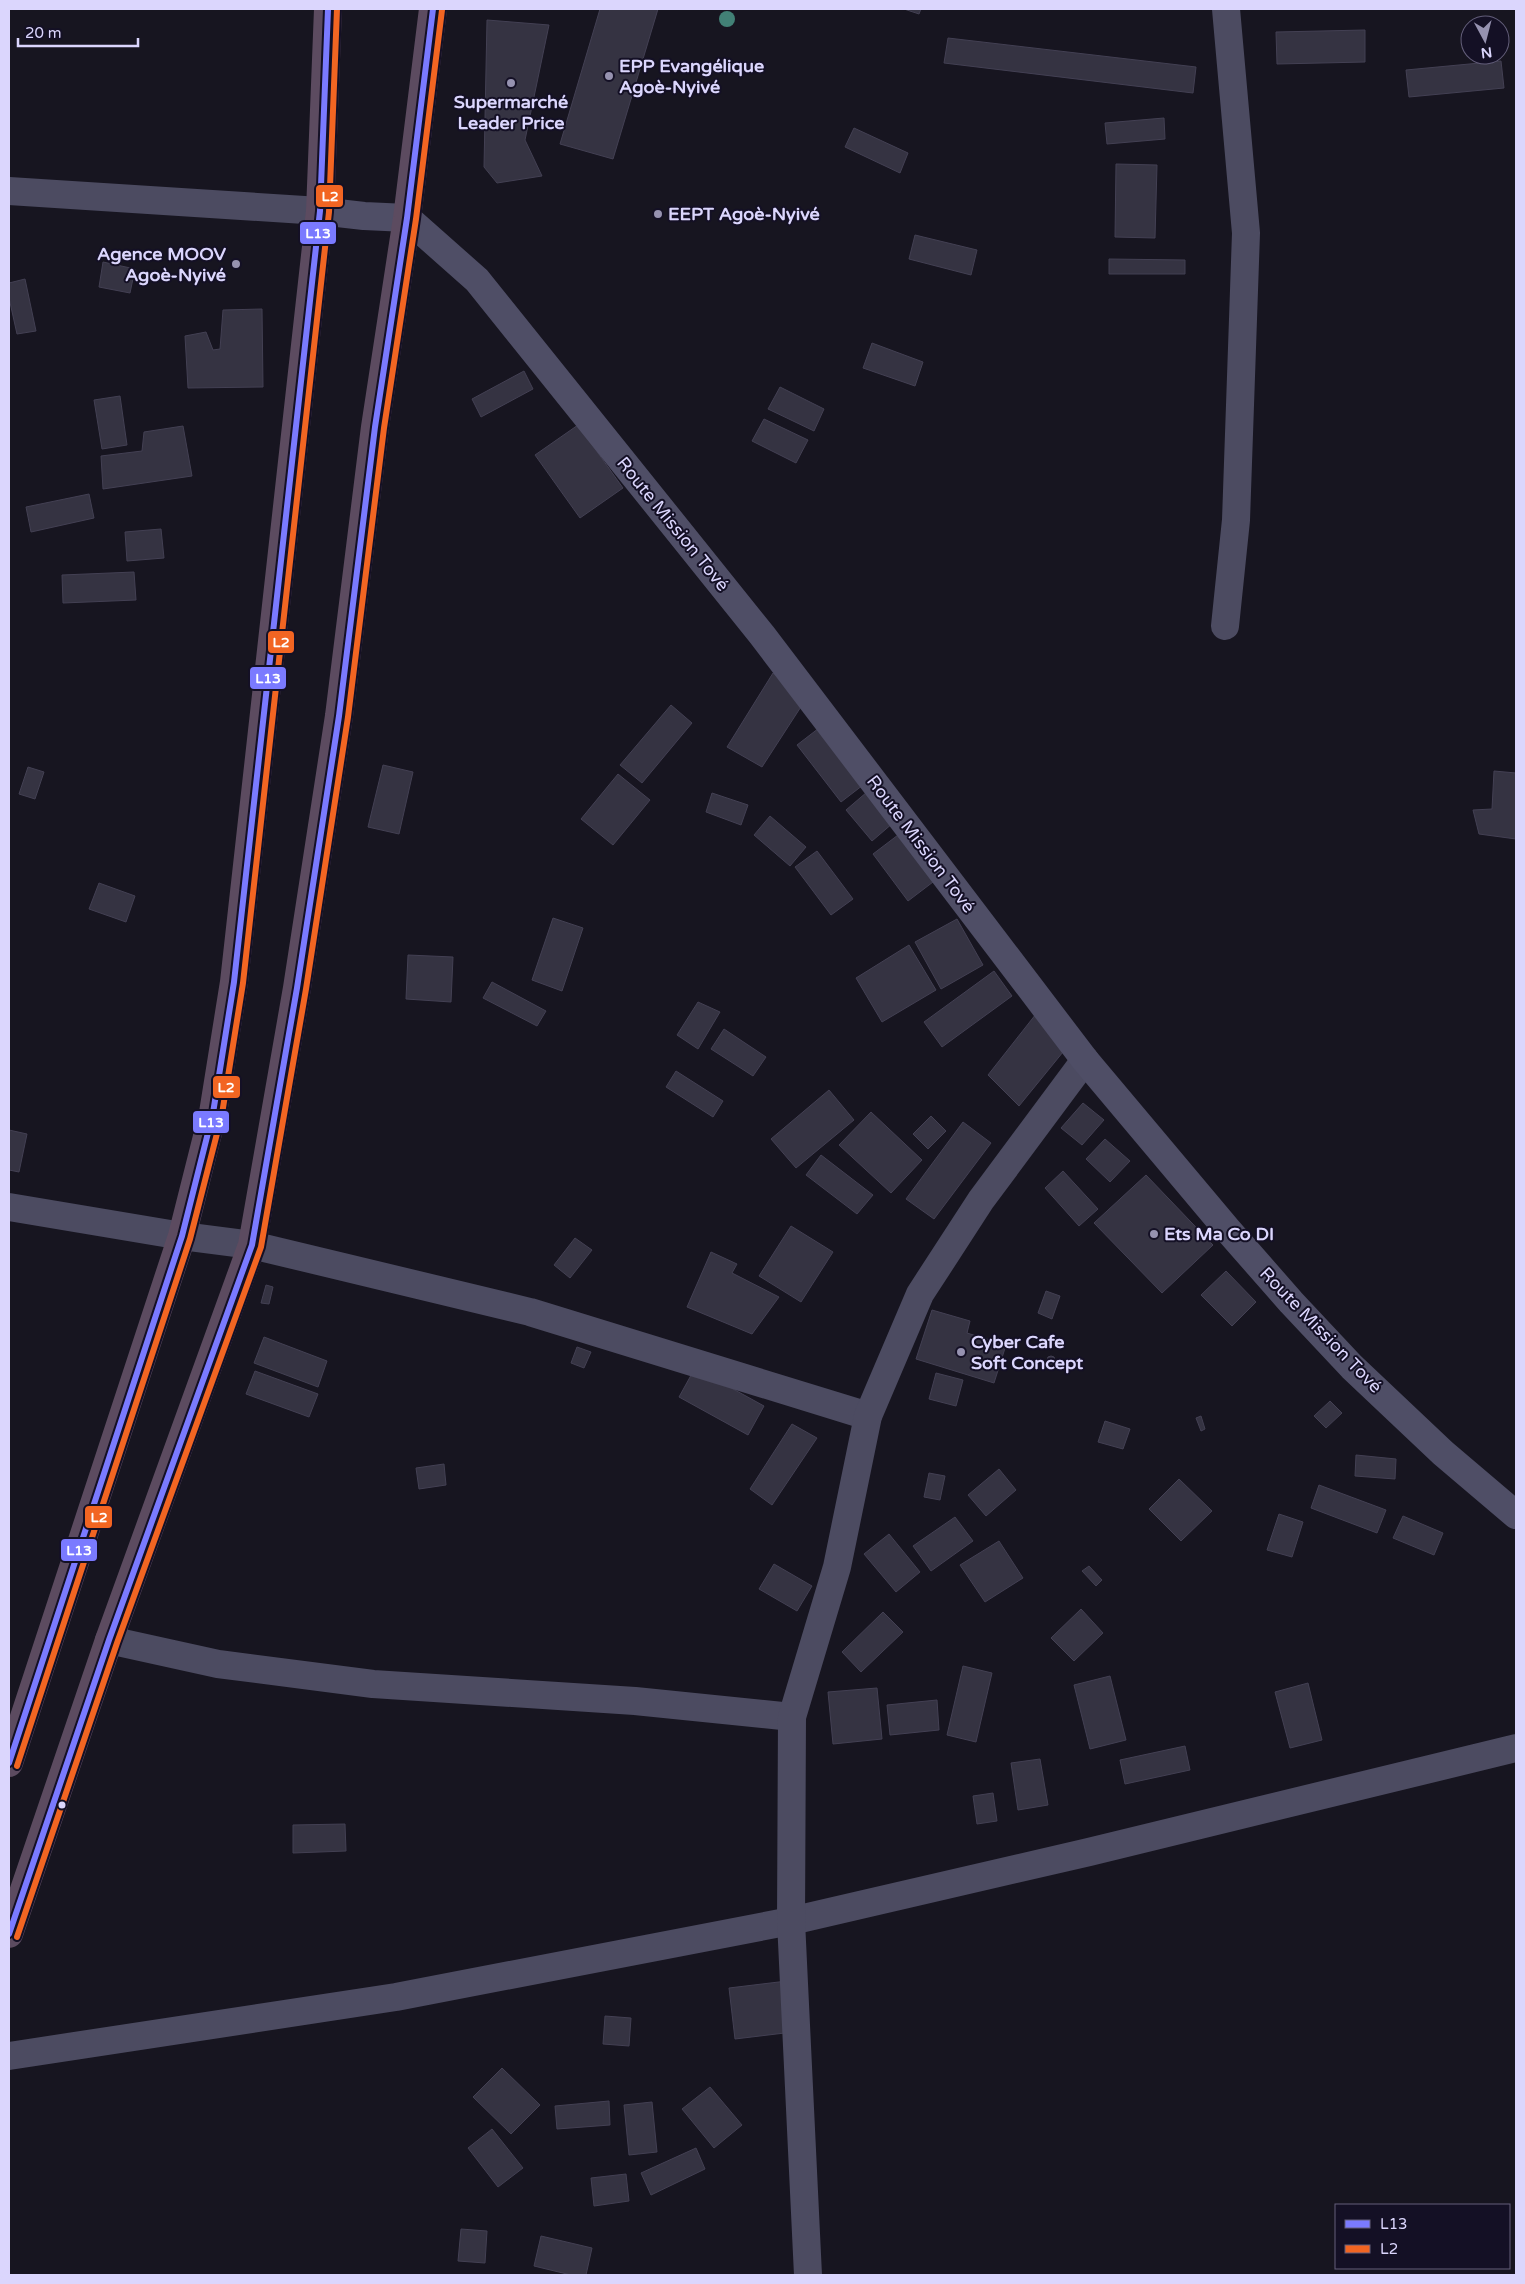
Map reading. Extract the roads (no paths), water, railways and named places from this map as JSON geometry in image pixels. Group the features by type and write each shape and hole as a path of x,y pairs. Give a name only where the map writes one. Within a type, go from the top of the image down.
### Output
{"highway":[{"path":"9,1763 182,1236 213,1113 234,982 320,211 328,9"},
{"path":"9,1934 109,1640 252,1244 297,988 339,716 375,427 408,218 432,9"}],"street":[{"path":"1225,626 1236,520 1246,234 1226,9"},
{"path":"9,191 408,218"},
{"name":"Route Mission Tové","path":"408,218 477,280 496,303 762,635 1085,1060 1291,1302 1352,1367 1444,1453 1516,1515"},
{"path":"808,2275 791,1921 792,1717 837,1567 868,1416 920,1294 981,1200 1085,1060"},
{"path":"9,1207 182,1236 252,1244 530,1312 868,1416"},
{"path":"109,1640 218,1664 373,1684 635,1701 792,1717"},
{"path":"9,2056 396,1997 791,1921 1098,1850 1516,1748"}],"place":[{"name":"EPP Evangélique Agoè-Nyivé","path":"609,76"},
{"name":"Supermarché Leader Price","path":"511,83"},
{"name":"EEPT Agoè-Nyivé","path":"658,214"},
{"name":"Agence MOOV Agoè-Nyivé","path":"236,264"},
{"name":"Ets Ma Co DI","path":"1154,1234"},
{"name":"Cyber Cafe Soft Concept","path":"961,1352"}]}
